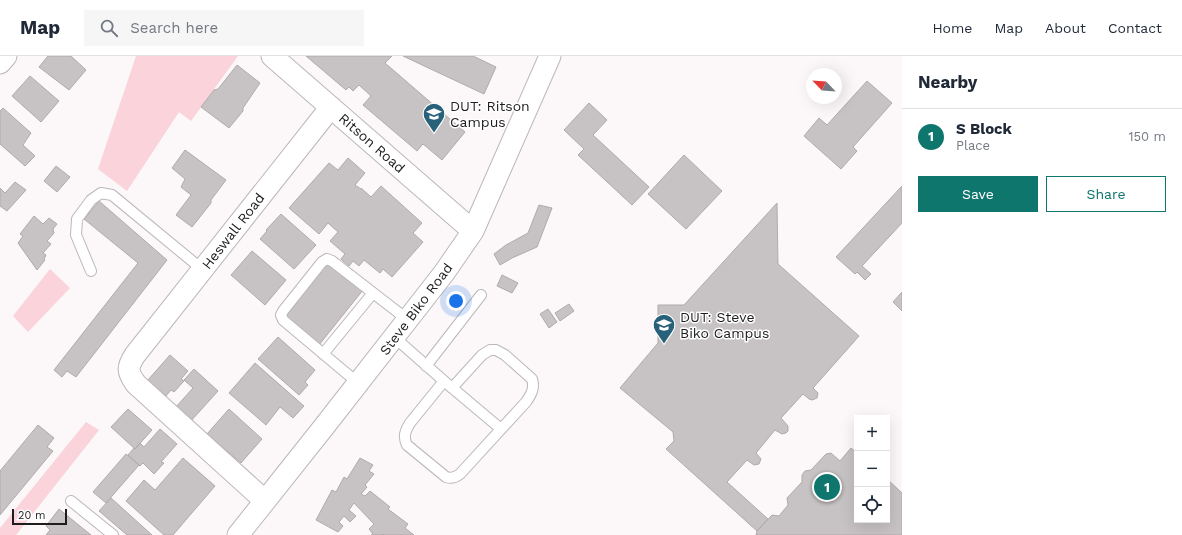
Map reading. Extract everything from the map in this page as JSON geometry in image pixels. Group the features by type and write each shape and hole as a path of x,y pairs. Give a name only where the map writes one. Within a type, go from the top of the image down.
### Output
{"street":[{"path":"0,63 6,56"},
{"name":"Ritson Road","path":"272,56 472,231"},
{"name":"Steve Biko Road","path":"238,535 408,320 444,273 472,231 550,56"},
{"name":"Heswall Road","path":"265,501 136,384 131,377 129,367 135,355 331,107"}],"lane":[{"path":"91,271 76,235 78,220 90,200 101,193 112,195 203,270"},
{"path":"358,384 282,320 281,316 283,311 322,262 326,259 330,259 408,320"},
{"path":"324,354 373,293"},
{"path":"426,366 481,295"},
{"path":"394,337 501,430"},
{"path":"444,381 406,430 405,439 407,445 446,477 452,477 460,474 501,430 531,395 533,383 532,379 505,355 496,350 490,350 468,370 452,388"},
{"path":"72,501 113,535"}],"shaded area":[{"path":"136,56 238,56 191,121 179,112 127,191 98,169"},
{"path":"50,269 70,288 28,332 13,316"},
{"path":"86,422 99,430 16,535 0,535 0,528"}],"building":[{"path":"48,56 71,56 86,70 69,90 39,67"},
{"path":"306,56 392,56 385,63 465,132 442,160 423,144 417,151 363,105 371,96 359,85 353,91 349,87 346,90"},
{"path":"403,56 473,56 496,67 484,94"},
{"path":"237,65 260,83 243,108 243,111 229,128 201,107"},
{"path":"30,76 59,101 41,122 12,96"},
{"path":"867,81 892,103 853,147 857,151 841,169 804,136 819,118 827,125"},
{"path":"589,103 607,120 593,135 649,187 632,205 578,155 584,149 564,130"},
{"path":"3,108 31,133 23,145 35,156 25,166 0,144 0,111"},
{"path":"185,150 226,180 211,200 211,203 192,227 176,215 191,195 181,187 185,179 172,168"},
{"path":"684,155 722,191 686,229 648,194"},
{"path":"348,158 365,173 355,185 371,197 381,186 422,223 413,233 423,242 392,277 383,269 380,273 364,260 359,266 353,261 349,266 341,259 345,254 330,241 338,232 328,223 319,234 289,208 329,163 338,170"},
{"path":"56,166 70,177 57,192 44,181"},
{"path":"15,182 26,190 7,211 0,206 0,188 5,193"},
{"path":"902,186 902,223 862,266 871,274 865,280 857,272 855,274 836,257"},
{"path":"99,201 167,260 76,377 67,371 62,377 54,370 138,263 84,219"},
{"path":"777,203 778,264 859,336 813,388 818,393 817,398 812,400 803,394 781,418 788,426 788,431 782,434 775,430 756,453 761,459 759,464 754,465 747,460 727,482 768,519 757,531 666,449 674,441 673,432 620,388 658,343 658,305 684,305"},
{"path":"539,205 552,208 537,247 500,265 494,254 506,245 528,233"},
{"path":"281,214 316,245 294,269 260,239"},
{"path":"34,216 43,224 49,218 57,224 53,229 54,233 47,241 51,244 43,253 46,255 45,260 37,270 18,243 23,236 20,234"},
{"path":"252,251 286,280 265,305 231,275"},
{"path":"328,262 363,290 319,345 284,316"},
{"path":"502,275 518,283 512,293 497,286"},
{"path":"902,292 902,311 893,302"},
{"path":"569,304 574,311 560,321 555,313"},
{"path":"548,309 557,322 549,328 540,314"},
{"path":"278,337 315,370 305,382 308,385 299,395 258,359"},
{"path":"170,355 188,371 181,379 184,381 174,392 171,390 165,397 147,381"},
{"path":"255,363 304,406 293,418 280,407 266,425 229,393"},
{"path":"194,369 218,391 190,422 175,408 193,388 184,380"},
{"path":"128,409 152,430 135,449 111,427"},
{"path":"229,409 262,439 241,463 207,434"},
{"path":"38,425 54,438 47,447 53,451 0,515 0,471"},
{"path":"160,429 177,444 161,462 164,463 154,474 143,463 140,466 128,455 140,443 144,447"},
{"path":"851,448 854,450 854,523 890,523 890,482 902,493 902,535 756,535 757,531 772,515 779,516 788,505 787,498 802,482 802,475 805,471 811,470 826,454 831,453 840,461"},
{"path":"126,454 139,465 106,503 93,492"},
{"path":"183,458 215,486 173,535 164,535 126,501 144,480 155,490"},
{"path":"360,458 373,465 369,471 374,474 365,485 367,487 361,494 365,496 370,491 390,507 388,509 408,524 405,528 414,535 371,535 373,534 369,529 374,524 354,503 349,510 356,516 350,522 344,516 339,522 343,526 338,532 316,520 332,490 336,492 344,477 347,479"},
{"path":"111,498 152,535 127,535 99,511"},
{"path":"59,509 91,535 46,535 50,530 46,526"}],"place":[{"name":"DUT: Ritson Campus","path":"434,134"},
{"name":"DUT: Steve Biko Campus","path":"664,344"},
{"name":"S Block","path":"827,487"}]}
